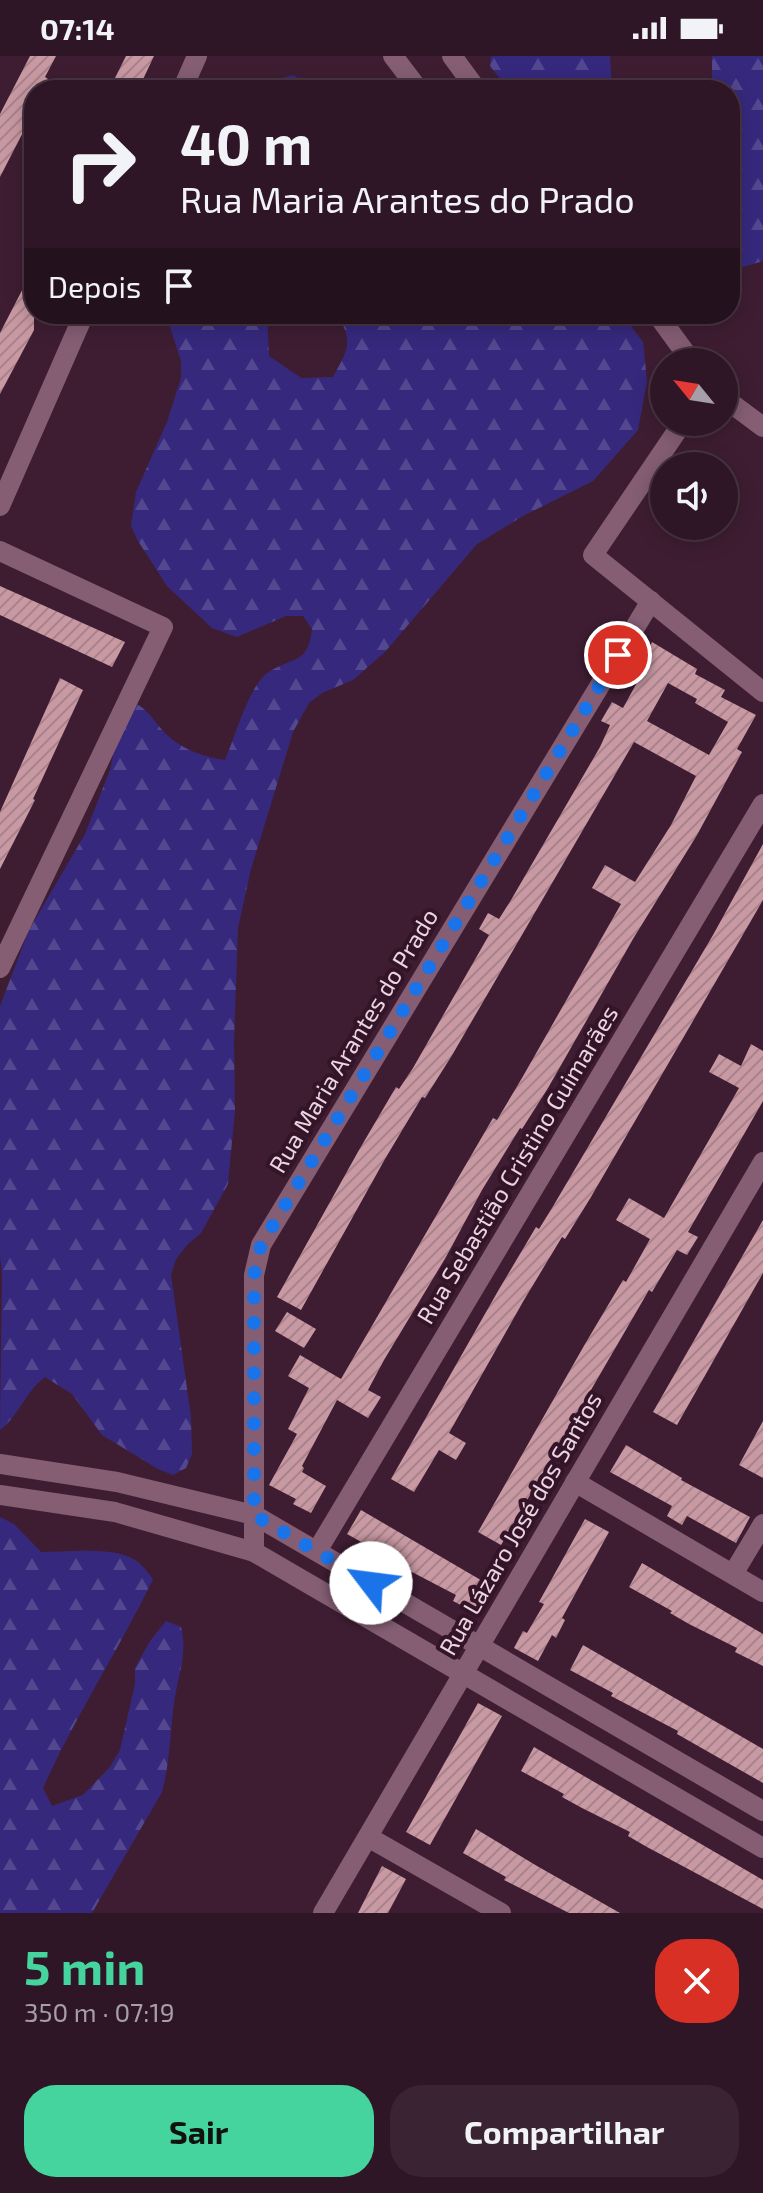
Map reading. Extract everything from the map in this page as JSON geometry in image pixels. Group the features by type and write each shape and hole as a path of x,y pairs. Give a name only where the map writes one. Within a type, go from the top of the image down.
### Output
{"street":[{"path":"186,80 197,56"},
{"path":"393,56 411,80"},
{"path":"452,56 470,80"},
{"path":"0,506 80,324"},
{"path":"664,324 682,348"},
{"path":"738,408 763,427"},
{"path":"674,436 593,555 763,692"},
{"path":"0,551 163,627 0,968"},
{"name":"Rua Maria Arantes do Prado","path":"254,1552 254,1275 261,1245 651,601"},
{"name":"Rua Sebastião Cristino Guimarães","path":"317,1551 763,804"},
{"name":"Rua Lázaro José dos Santos","path":"323,1913 763,1162"},
{"path":"0,1464 117,1482 254,1515 763,1811"},
{"path":"575,1482 763,1592"},
{"path":"0,1495 115,1512 254,1552 763,1848"},
{"path":"733,1574 763,1524"},
{"path":"368,1837 501,1913"}],"green space":[{"path":"491,56 610,56 611,80 501,80 490,66"},
{"path":"712,56 763,56 763,261 740,268 740,80 712,80"},
{"path":"293,75 301,80 276,80"},
{"path":"169,324 267,324 269,356 301,378 333,377 347,346 342,324 630,324 643,342 647,381 638,430 593,481 523,516 477,544 385,652 353,680 322,693 309,703 293,732 251,869 238,928 235,1110 228,1184 201,1233 176,1259 171,1275 191,1417 192,1454 186,1468 173,1475 102,1435 72,1394 45,1377 0,1430 0,1006 29,930 85,834 110,770 118,733 135,703 180,745 225,760 259,681 275,668 302,655 310,641 312,629 303,616 286,616 237,637 212,628 167,586 131,526 136,492 167,422 181,378 181,361"},
{"path":"0,1517 14,1524 41,1552 115,1553 138,1562 153,1579 43,1788 52,1806 83,1795 110,1767 120,1750 135,1684 135,1668 166,1621 181,1627 183,1656 162,1792 92,1913 0,1913"}],"building":[{"path":"30,56 56,56 45,77 47,80 24,80 24,130 0,177 0,114"},
{"path":"126,56 154,56 143,80 114,80"},
{"path":"24,286 24,324 34,324 34,330 0,394 0,333"},
{"path":"0,586 125,642 112,667 0,615"},
{"path":"652,642 697,669 695,674 725,690 721,697 756,715 737,749 742,752 697,835 548,1088 482,1190 384,1360 368,1390 381,1397 368,1418 337,1400 302,1466 302,1472 326,1486 311,1513 293,1504 296,1499 269,1485 297,1434 288,1429 309,1388 288,1376 300,1355 341,1379 493,1118 497,1120 522,1078 621,904 592,888 605,865 635,882 671,825 696,776 634,742 451,1057 425,1098 422,1097 385,1159 301,1310 277,1297 359,1150 396,1087 399,1089 413,1068 489,935 479,929 488,913 499,919 511,900 600,747 610,725 601,721 612,702 623,708 645,668 640,665","holes":["668,683 697,699 695,703 728,722 709,755 647,721"]},
{"path":"60,678 83,690 35,800 0,869 0,812"},
{"path":"763,844 763,900 591,1197 565,1239 562,1237 524,1300 449,1433 466,1443 456,1460 439,1450 414,1492 391,1479 498,1291 536,1227 539,1229 552,1208 713,935"},
{"path":"751,1044 763,1051 763,1101 688,1232 698,1237 687,1255 677,1250 652,1292 649,1290 501,1545 478,1532 585,1344 650,1239 616,1220 629,1198 664,1218 739,1088 709,1072 719,1054 741,1066"},
{"path":"763,1220 763,1273 677,1425 653,1412"},
{"path":"287,1312 316,1329 304,1348 275,1331"},
{"path":"763,1421 763,1478 739,1465"},
{"path":"626,1445 681,1480 750,1517 736,1543 687,1516 682,1525 667,1516 672,1506 610,1472"},
{"path":"361,1510 491,1586 476,1613 453,1601 456,1595 347,1534"},
{"path":"585,1519 609,1532 562,1618 565,1620 556,1638 552,1635 538,1661 514,1648 544,1604 539,1602"},
{"path":"642,1563 763,1634 763,1666 629,1587"},
{"path":"583,1645 763,1749 763,1783 570,1670"},
{"path":"478,1703 502,1716 430,1845 406,1832"},
{"path":"534,1747 763,1880 763,1909 647,1847 628,1836 630,1832 562,1797 564,1794 521,1771"},
{"path":"476,1829 620,1913 569,1913 504,1880 506,1877 463,1853"},
{"path":"382,1866 406,1879 388,1913 358,1913"}],"route":[{"path":"371,1583 254,1515 254,1275 261,1245 618,655"}]}
